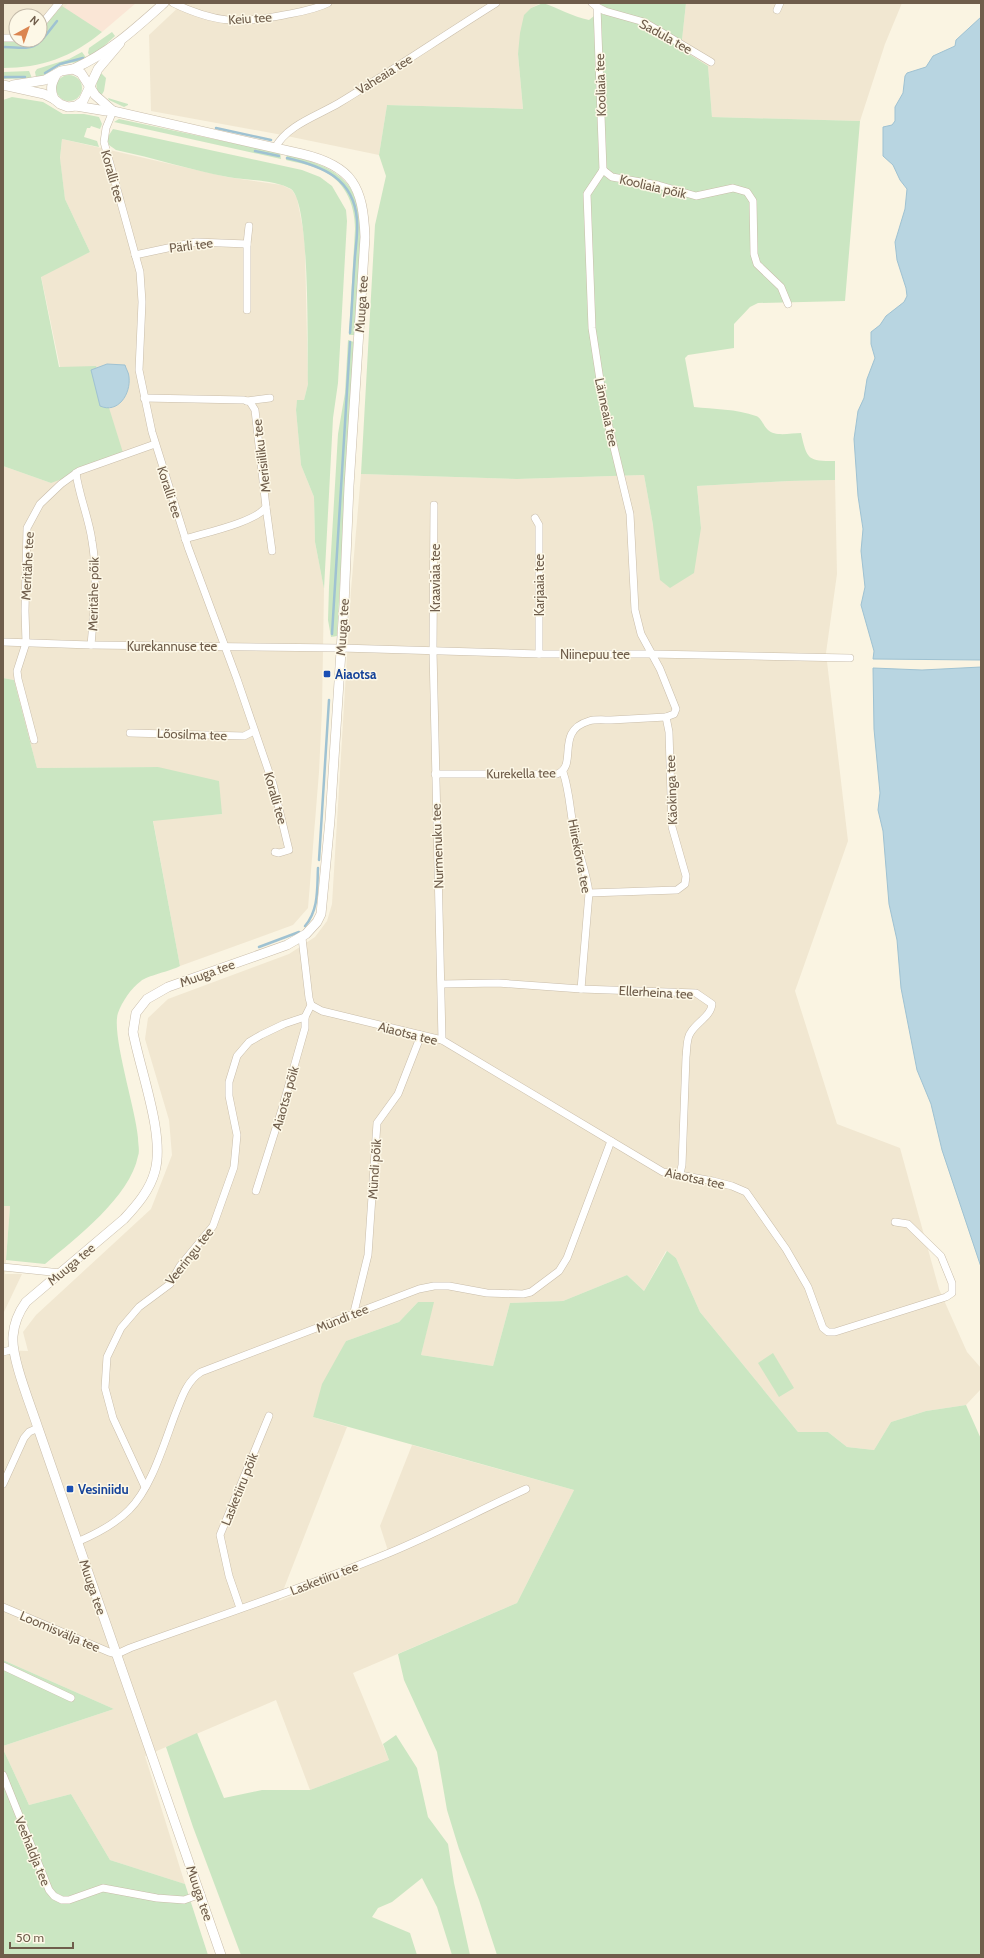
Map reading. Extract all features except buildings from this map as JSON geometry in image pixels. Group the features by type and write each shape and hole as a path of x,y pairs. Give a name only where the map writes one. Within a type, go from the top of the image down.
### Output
{"street":[{"path":"48,16 59,3"},
{"path":"88,87 98,69 120,43 164,3"},
{"name":"Keiu tee","path":"173,3 211,18 237,22 258,20 308,10 328,3"},
{"name":"Vaheaia tee","path":"274,148 280,138 289,131 339,103 496,3"},
{"name":"Sadula tee","path":"594,5 605,11 644,22 711,62"},
{"name":"Kooliaia tee","path":"594,5 603,170"},
{"path":"6,85 35,82 56,75 67,69 73,69 91,61 120,43"},
{"path":"6,85 44,94 68,107 76,106 83,102 87,95 88,87 86,79 81,73 73,69"},
{"path":"54,99 51,91 51,82 56,75"},
{"name":"Muuga tee","path":"88,87 113,111"},
{"name":"Muuga tee","path":"76,106 113,111 314,157 336,166 358,189 364,213 366,237 350,470 341,648 323,904 317,922 302,938 287,945 168,987 147,999 140,1006 136,1013 133,1032 158,1145 155,1170 146,1191 135,1207 124,1219 31,1298 19,1312 12,1337 14,1349 38,1428 221,1955"},
{"name":"Koralli tee","path":"113,111 106,128 104,142 140,272 142,302 139,370 144,398 155,444 185,539 274,791 289,850 279,853 275,852"},
{"name":"Kooliaia põik","path":"603,170 612,177 658,185 696,196 732,188 747,192 753,201 754,254 757,264 781,287 788,304"},
{"name":"Länneaia tee","path":"603,170 587,194 592,328 604,406 630,514 635,610 641,634 651,654"},
{"path":"247,310 247,244 249,226"},
{"name":"Pärli tee","path":"135,255 196,242 247,244"},
{"name":"Merisiiliku tee","path":"144,398 247,402 254,406 266,507 258,515 185,539"},
{"path":"247,402 270,398"},
{"name":"Meritähe tee","path":"34,740 17,671 26,643 25,611 27,528 40,504 61,484 76,473 155,444"},
{"name":"Meritähe põik","path":"76,473 92,539 95,558 96,582 91,645"},
{"name":"Kraaviaia tee","path":"433,651 434,505"},
{"path":"266,507 272,551"},
{"name":"Karjaaia tee","path":"535,518 539,525 540,532 538,654"},
{"name":"Kurekannuse tee","path":"3,642 91,645 341,648"},
{"name":"Niinepuu tee","path":"341,648 538,654 651,654 850,658"},
{"name":"Nurmenuku tee","path":"433,651 435,774 442,984 442,1040"},
{"path":"651,654 660,669 676,709 674,714 666,717"},
{"name":"Kurekella tee","path":"435,774 557,774 563,772 566,768 568,741 577,728 589,721 666,717"},
{"name":"Käokinga tee","path":"589,893 677,890 685,884 686,876 672,827 669,732 666,717"},
{"name":"Lõosilma tee","path":"130,733 244,736 254,731"},
{"name":"Hiirekõrva tee","path":"563,772 568,784 574,834 588,881 589,893 581,989"},
{"path":"302,938 311,1005"},
{"name":"Ellerheina tee","path":"442,984 498,983 581,989 696,993 712,1004 709,1012 690,1032 686,1057 682,1165 680,1174"},
{"name":"Aiaotsa põik","path":"256,1191 282,1109 305,1028 305,1017 311,1005"},
{"name":"Aiaotsa tee","path":"311,1005 322,1011 442,1040 663,1172 680,1174 732,1186 746,1192 786,1249 808,1287 823,1328 828,1332 835,1332 946,1297 952,1293 952,1283 941,1256 908,1224 895,1222"},
{"name":"Veeringu tee","path":"145,1487 112,1418 105,1388 107,1357 121,1328 139,1307 170,1284 180,1266 213,1226 234,1167 237,1135 229,1096 229,1082 237,1056 249,1042 261,1035 284,1024 305,1017"},
{"name":"Mündi põik","path":"354,1312 368,1255 377,1123 398,1094 421,1036"},
{"name":"Mündi tee","path":"77,1542 98,1533 122,1517 134,1505 145,1487 184,1394 195,1376 211,1367 325,1325 354,1312 419,1289 434,1286 449,1286 487,1293 523,1294 531,1292 559,1271 567,1258 611,1141"},
{"path":"3,1267 61,1273"},
{"path":"3,1352 14,1349"},
{"name":"Lasketiiru põik","path":"240,1608 229,1576 220,1535 269,1416"},
{"path":"3,1484 24,1438 30,1432 38,1428"},
{"name":"Lasketiiru tee","path":"117,1654 240,1608 293,1591 390,1553 526,1489"},
{"name":"Loomisvälja tee","path":"3,1607 108,1652 117,1654"},
{"path":"3,1666 71,1698"},
{"name":"Veehaldja tee","path":"3,1775 49,1890 54,1896 62,1900 69,1900 103,1888 157,1898 184,1900 201,1894"}],"shaded area":[{"path":"3,3 69,3 48,27 48,8 8,8 8,44 3,45"},
{"path":"69,3 136,3 102,32 64,8"},
{"path":"183,3 541,3 531,8 518,54 523,109 387,105 379,155 277,134 151,111 149,35"},
{"path":"686,3 902,3 885,44 860,121 712,117 708,66 681,49"},
{"path":"62,139 227,177 282,185 292,190 297,198 303,229 305,248 308,384 304,400 297,401 296,410 301,465 314,497 315,542 324,589 322,710 319,772 308,908 293,925 180,966 153,820 222,814 158,767 37,768 14,680 3,678 3,466 51,483 60,367 41,276 90,252 65,199 60,159"},
{"path":"361,474 517,479 644,475 653,525 701,528 697,486 835,480 837,574 826,653 848,841 795,991 837,1124 900,1148 939,1289 967,1352 981,1368 981,1389 966,1405 926,1411 891,1422 874,1450 847,1447 828,1432 798,1432 700,1312 676,1258 666,1251 644,1291 627,1275 563,1301 510,1303 493,1366 421,1355 433,1302 418,1302 399,1322 346,1341 313,1417 347,1427 279,1601 390,1557 380,1526 412,1445 574,1490 517,1603 353,1673 389,1760 310,1790 276,1700 145,1756 185,1884 110,1860 71,1794 29,1805 3,1749 3,1746 114,1709 3,1660 3,1350 28,1351 23,1332 36,1315 151,1209 172,1155 169,1120 145,1039 148,1018 168,999 289,954 315,937 327,921 332,904 351,590"},
{"path":"3,1206 10,1206 5,1274 22,1274 3,1314"}],"green space":[{"path":"543,3 577,17 589,20 594,16 594,3 686,3 681,49 708,66 712,117 860,121 845,301 758,303 750,307 734,324 734,348 688,355 685,358 694,407 749,414 760,418 771,432 783,434 801,433 805,449 810,457 819,460 835,461 835,480 697,486 701,528 694,573 670,588 660,580 653,525 644,475 517,479 361,474 375,225 386,176 379,155 387,105 523,109 518,54 520,33 524,15 531,8"},
{"path":"62,6 102,32 91,41 56,59 30,66 3,68 3,41 8,41 8,48 48,48 48,22"},
{"path":"112,32 115,36 102,48 90,56 88,53 89,48"},
{"path":"82,52 87,59 62,65 47,74 36,77 35,72 37,69 69,59"},
{"path":"29,71 32,78 3,79 3,72"},
{"path":"101,73 106,78 104,91 101,96 97,90 96,84"},
{"path":"69,75 78,79 82,88 78,97 69,101 60,97 56,88 60,79"},
{"path":"12,97 43,102 63,114 84,114 99,117 102,124 100,129 91,126 90,128 87,128 84,137 97,141 99,147 62,139 60,158 65,199 90,252 41,277 59,367 96,366 124,456 51,483 3,466 3,100"},
{"path":"108,98 128,105 124,107 109,100"},
{"path":"119,119 280,153 281,159 114,122"},
{"path":"113,129 302,170 320,177 332,186 346,210 347,221 338,383 333,418 324,589 315,542 314,497 301,465 296,410 297,400 304,400 308,384 307,280 302,221 297,200 291,189 285,186 228,177 116,150 109,145 107,138"},
{"path":"287,155 314,163 334,172 347,184 355,197 359,214 360,255 357,317 354,335 349,335 355,229 353,210 350,201 341,186 328,173 311,166 286,160"},
{"path":"348,340 354,342 337,636 331,637 328,620 329,587 338,434 345,393"},
{"path":"3,678 14,680 37,768 158,767 219,781 222,814 153,821 180,966 148,977 141,981 127,996 118,1013 118,1037 136,1125 139,1154 133,1171 124,1187 113,1201 86,1229 45,1264 6,1260 10,1206 3,1206"},
{"path":"667,1251 676,1258 700,1312 798,1432 828,1432 847,1447 874,1450 891,1422 926,1411 966,1405 981,1439 981,1955 497,1955 479,1900 459,1849 447,1810 437,1752 404,1680 398,1654 517,1603 574,1490 313,1417 322,1384 346,1341 399,1322 418,1302 434,1302 421,1355 493,1366 510,1303 563,1301 627,1275 644,1291"},
{"path":"773,1353 794,1388 779,1397 758,1363"},
{"path":"3,1660 114,1709 3,1746"},
{"path":"197,1733 224,1798 262,1790 310,1790 389,1760 383,1744 396,1735 417,1768 428,1817 448,1844 454,1883 470,1955 452,1955 437,1907 422,1878 392,1902 378,1908 372,1917 410,1933 417,1955 241,1955 193,1827 166,1747"},
{"path":"3,1749 29,1805 71,1794 110,1860 185,1884 208,1955 3,1955"}],"water":[{"path":"981,17 981,660 873,659 874,651 861,605 865,587 861,551 863,529 858,496 854,439 858,411 864,398 867,379 875,358 871,344 871,332 880,325 886,316 904,302 907,296 897,260 895,242 905,209 907,189 900,180 893,165 883,156 883,127 892,125 895,121 895,107 903,93 905,76 907,73 926,67 933,56 955,46 956,40"},
{"path":"107,364 125,365 129,376 129,383 128,390 122,401 118,405 106,408 100,406 91,370"},
{"path":"981,667 981,1267 942,1150 931,1104 917,1070 901,988 897,940 889,904 883,831 878,810 880,793 874,729 873,668 922,670"}],"waterway":[{"path":"3,47 24,48 35,45 40,42 57,21"},
{"path":"45,73 60,64 83,58"},
{"path":"3,77 25,77"},
{"path":"216,128 271,140"},
{"path":"255,151 279,156"},
{"path":"287,158 312,165 334,176 343,184 350,194 355,206 357,229 350,333"},
{"path":"332,634 350,342"},
{"path":"319,860 329,700"},
{"path":"305,926 310,920 315,906 318,868"},
{"path":"259,947 299,932"}],"place":[{"name":"Aiaotsa","path":"327,674"},
{"name":"Vesiniidu","path":"70,1489"}]}
